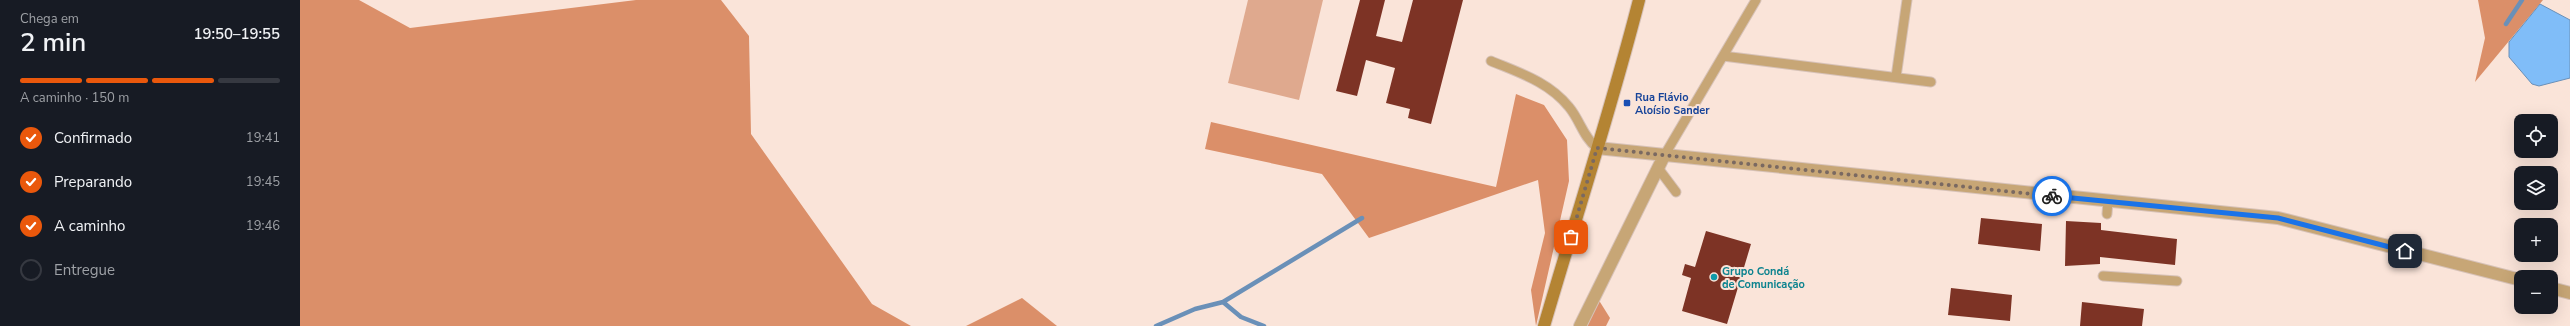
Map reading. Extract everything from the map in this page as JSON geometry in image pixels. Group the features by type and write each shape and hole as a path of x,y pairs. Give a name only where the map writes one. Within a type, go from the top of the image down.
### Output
{"street":[{"path":"1544,326 1597,148 1614,98 1639,0"},
{"path":"1597,148 2278,218 2514,278"},
{"path":"1580,326 1664,156"},
{"path":"2558,290 2570,293"}],"lane":[{"path":"1664,156 1756,0"},
{"path":"1896,77 1907,0"},
{"path":"1724,56 1931,82"},
{"path":"1491,61 1547,85 1570,108 1590,142 1597,148"},
{"path":"1658,168 1676,192"},
{"path":"2107,214 2108,201"},
{"path":"2103,276 2177,281"}],"shaded area":[{"path":"300,0 359,0 410,28 636,0 721,0 749,36 751,134 872,304 911,326 300,326"},
{"path":"1248,0 1323,0 1299,100 1228,83"},
{"path":"2478,0 2543,0 2475,82 2485,38"},
{"path":"1516,94 1544,105 1567,140 1569,181 1536,326 1531,290 1545,233 1538,180 1369,238 1322,174 1205,149 1211,122 1496,187"},
{"path":"1595,294 1610,318 1606,326 1580,326"},
{"path":"1022,298 1057,326 966,326"}],"water":[{"path":"2540,4 2570,20 2570,78 2539,86 2532,84 2509,57 2509,42"}],"building":[{"path":"1360,0 1385,0 1376,36 1402,42 1413,0 1463,0 1431,124 1408,118 1410,109 1386,103 1395,68 1366,60 1357,96 1336,91"},
{"path":"1981,218 2042,224 2040,251 1978,244"},
{"path":"2066,221 2101,223 2101,230 2177,239 2175,265 2100,257 2100,264 2065,266"},
{"name":"Grupo Condá de Comunicação","path":"1706,231 1751,244 1727,324 1682,311 1691,278 1682,275 1685,264 1695,267"},
{"path":"1951,288 2012,295 2010,321 1948,315"},
{"path":"2082,302 2144,309 2142,326 2080,326"}],"waterway":[{"path":"2506,24 2522,0"},
{"path":"1156,326 1195,309 1223,302 1362,218"},
{"path":"1223,302 1241,317 1264,326"}],"way so far":[{"path":"1571,237 1597,148 2052,196"}],"place":[{"name":"Rua Flávio Aloísio Sander","path":"1627,103"},
{"name":"Grupo Condá de Comunicação","path":"1714,277"}],"route":[{"path":"2052,196 2278,218 2405,251"}]}
